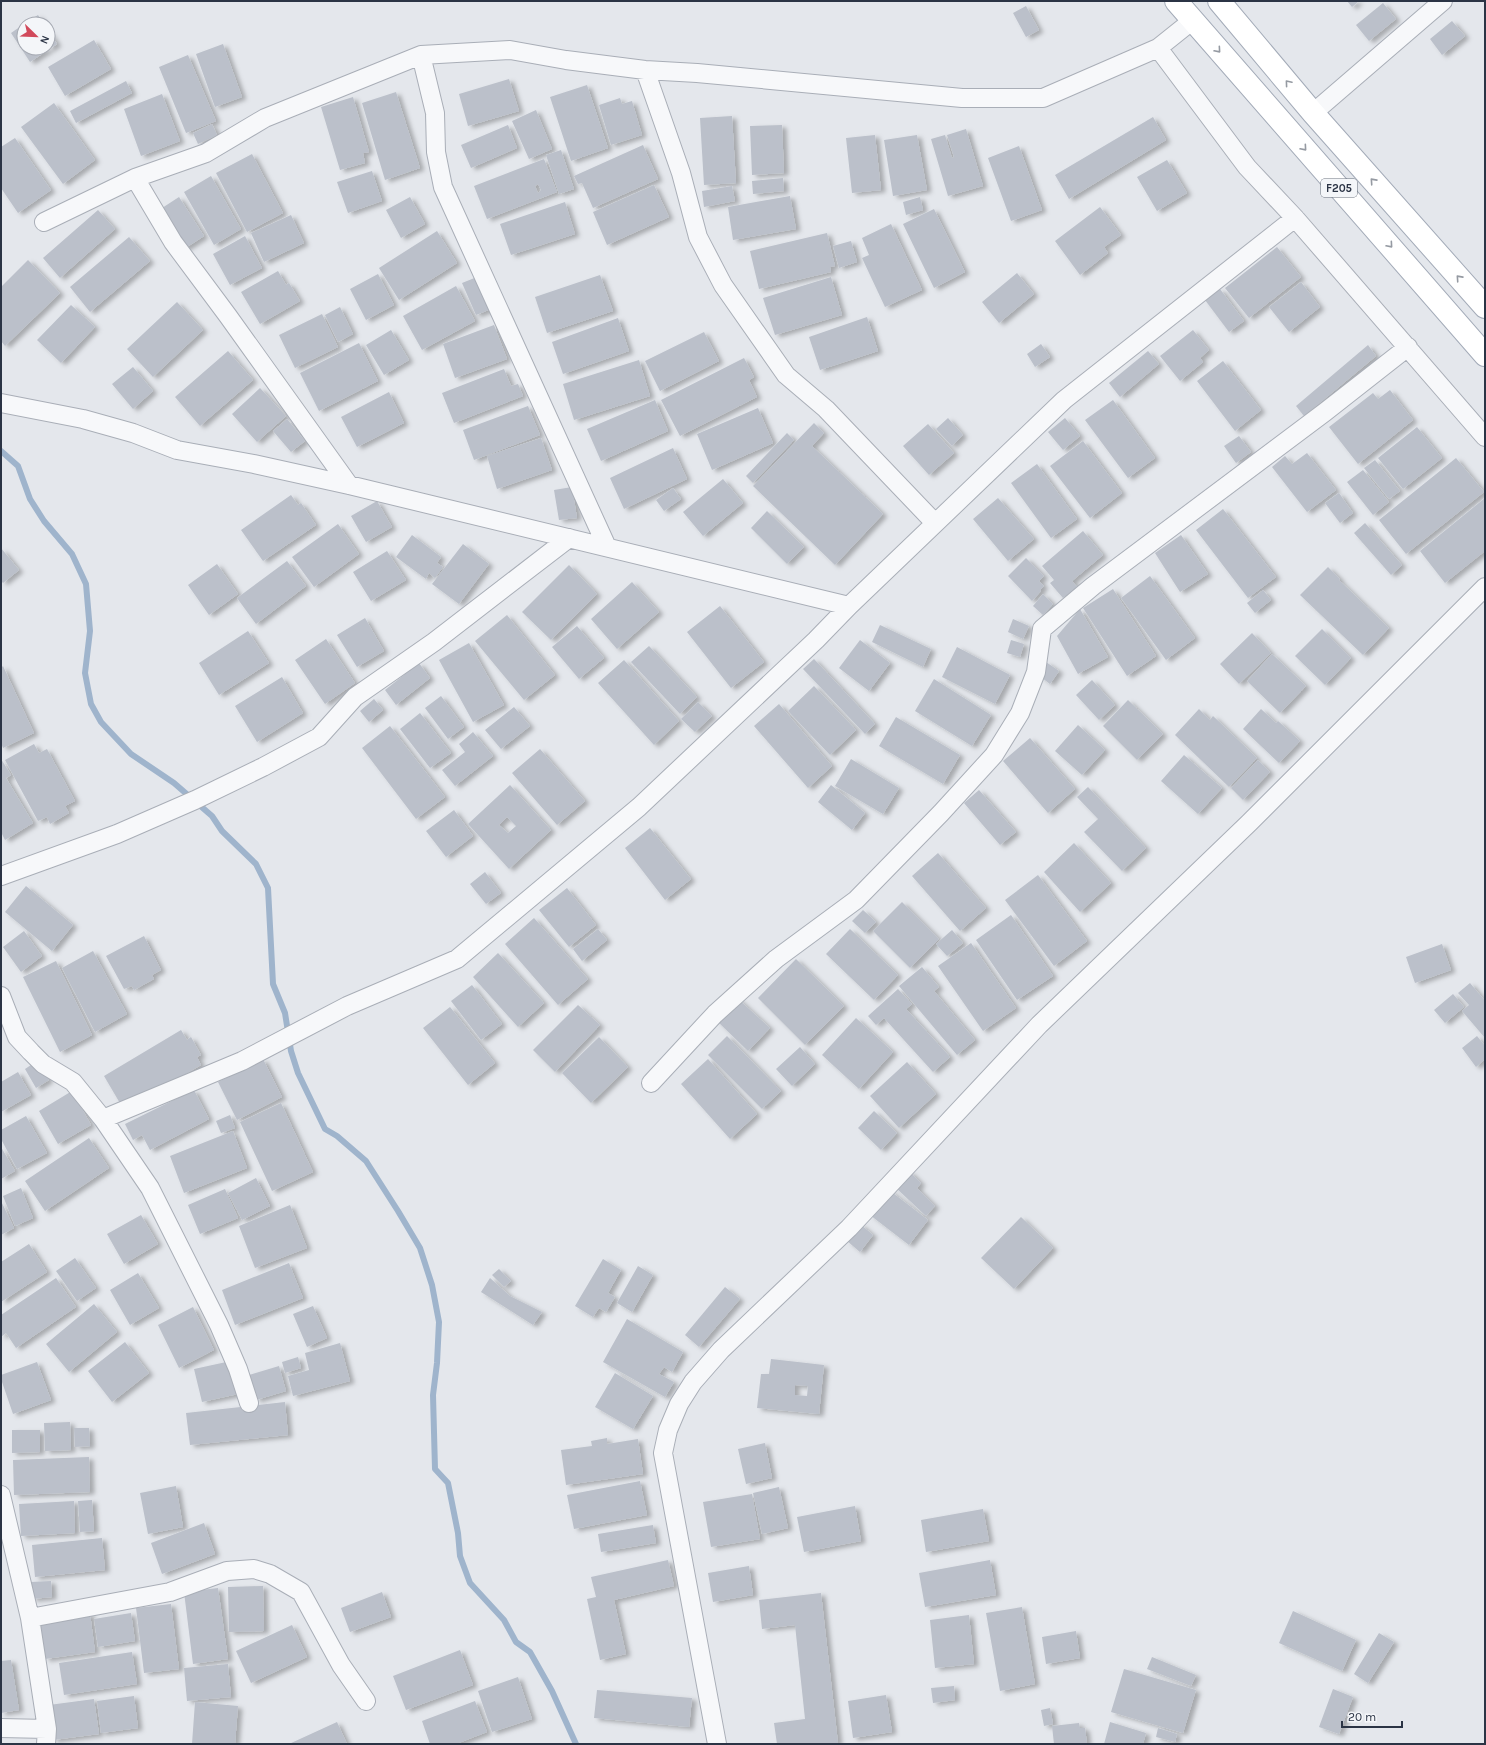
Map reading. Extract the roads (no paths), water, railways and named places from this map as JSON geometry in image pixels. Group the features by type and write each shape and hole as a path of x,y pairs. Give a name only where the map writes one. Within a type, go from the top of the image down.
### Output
{"main road":[{"name":"F205","path":"1176,1 1485,355"},
{"name":"F205","path":"1219,1 1313,113 1485,307"}],"street":[{"path":"1313,113 1443,1"},
{"path":"44,222 135,178 206,152 265,118 421,55 510,50 566,60 646,70 705,74 962,98 1043,98 1158,48 1193,20"},
{"path":"1158,48 1247,167 1295,218 1485,437"},
{"path":"421,55 435,113 436,152 443,187 607,547"},
{"path":"646,70 681,173 698,238 723,285 786,375 826,409 935,523"},
{"path":"135,178 173,242 349,485"},
{"path":"103,1119 242,1061 347,1006 457,959 639,807 816,640 849,606 1064,400 1295,218"},
{"path":"651,1083 715,1014 776,959 856,900 941,813 994,754 1020,713 1036,672 1042,629 1093,586 1325,412 1408,347"},
{"path":"1,403 98,423 133,433 177,450 254,464 349,485 849,606"},
{"path":"1,876 117,834 188,803 263,767 319,737 355,697 434,642 569,538"},
{"path":"717,1744 663,1453 668,1430 679,1404 693,1382 722,1350 849,1228 1039,1025 1249,823 1485,588"},
{"path":"1,996 17,1037 43,1064 73,1082 103,1119 150,1188 203,1291 238,1369 249,1403"},
{"path":"1,1495 30,1618 47,1737 1,1728"},
{"path":"30,1618 170,1592 227,1571 254,1569 270,1574 301,1592 341,1665 366,1701"}],"waterway":[{"path":"1,451 18,466 30,499 44,521 72,554 86,584 90,631 85,673 91,704 101,722 131,754 174,783 212,816 222,831 256,864 268,888 273,984 285,1013 291,1051 298,1073 325,1129 337,1136 366,1161 398,1211 420,1248 432,1285 439,1322 437,1363 433,1395 435,1469 448,1483 458,1533 460,1556 470,1583 504,1620 516,1642 530,1652 552,1691 576,1744"}]}
